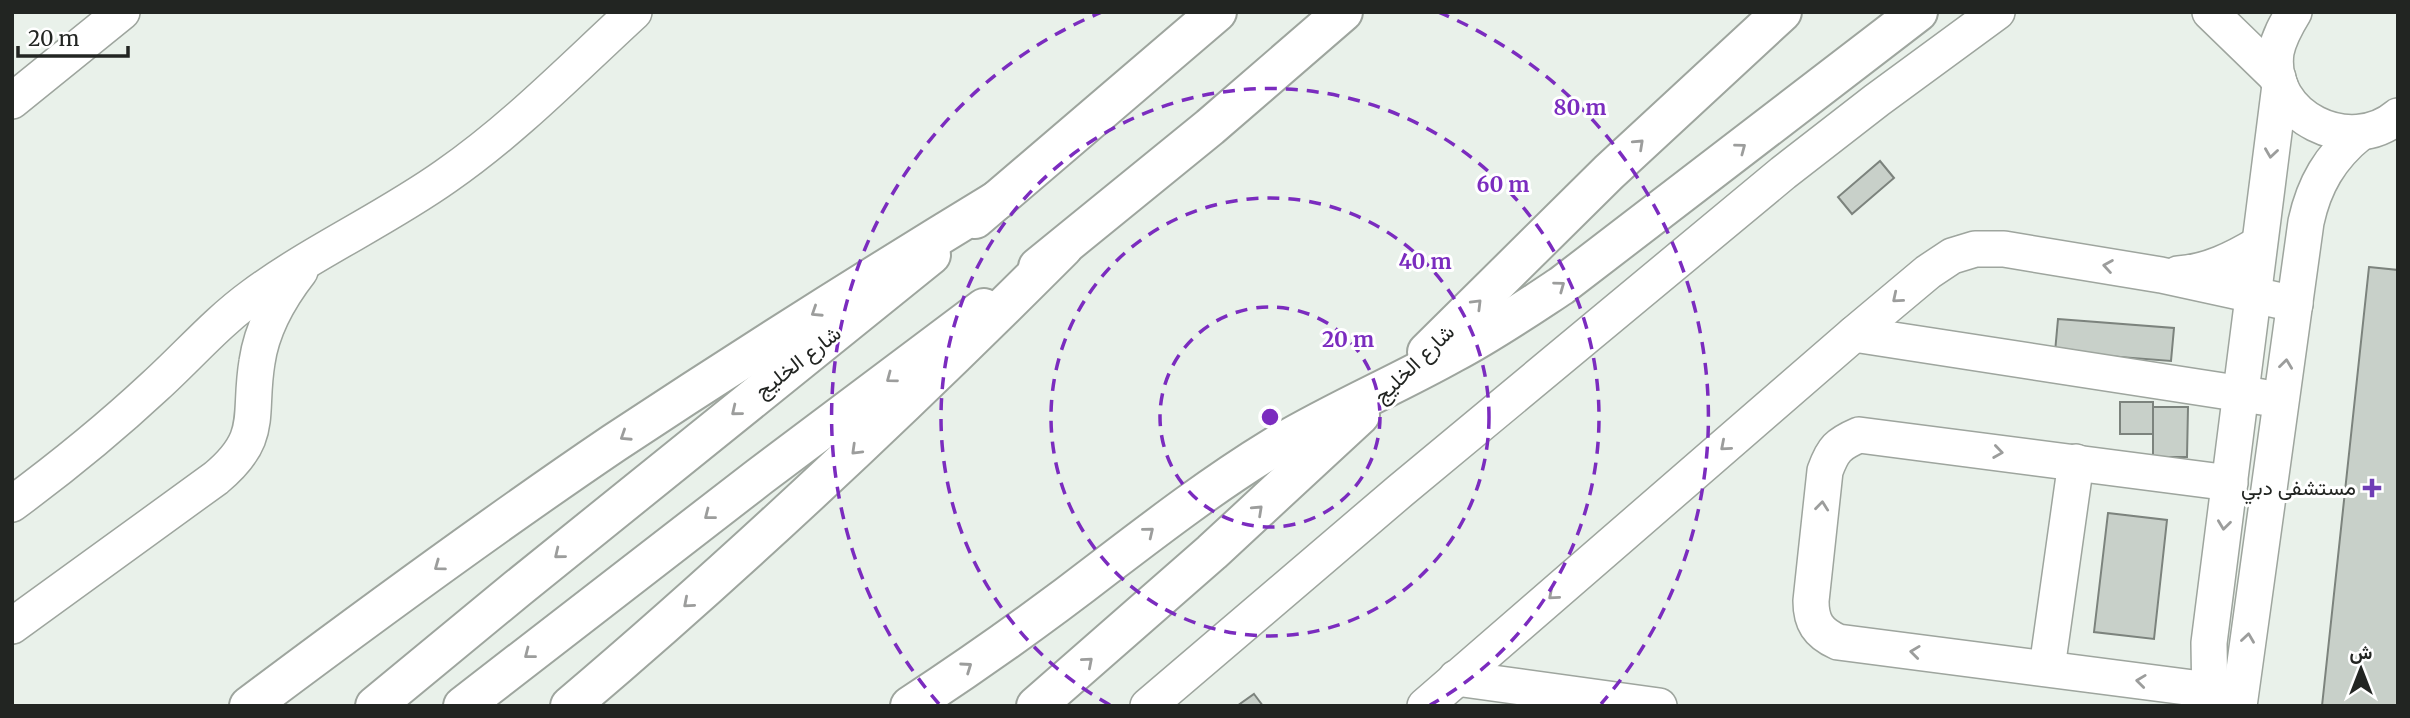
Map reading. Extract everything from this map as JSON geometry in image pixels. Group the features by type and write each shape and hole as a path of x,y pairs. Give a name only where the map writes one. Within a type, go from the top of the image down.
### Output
{"main road":[{"name":"شارع الخليج","path":"375,706 999,200 1217,12"},
{"path":"463,706 748,485 1063,248 1210,127 1343,12"},
{"name":"شارع الخليج","path":"1036,706 1212,552 1396,382 1609,172 1782,12"},
{"path":"910,706 1026,626 1159,524 1216,485 1286,440 1475,341 1561,286 1918,12"},
{"path":"249,706 376,611 613,444 869,278 999,200"},
{"path":"569,706 735,562 847,459 1063,248"}],"street":[{"path":"12,101 122,12"},
{"path":"12,504 124,415 218,323 285,273 386,216 494,141 634,12"},
{"path":"1155,703 1400,491 1773,182 1877,100 1997,12"},
{"path":"2210,12 2279,81 2292,107 2311,123 2335,133 2381,129"},
{"path":"2230,483 1859,435 1843,442 1831,454 1825,471 1811,614 1816,627 1825,636 1838,642 2047,668 2209,698 2209,643 2230,483 2279,81 2276,54 2282,31 2294,12"},
{"path":"2239,706 2310,201 2329,163 2343,147 2381,129"},
{"path":"2161,275 2187,274 2213,267 2237,258 2259,244"},
{"path":"1425,706 1854,334 1928,272 1952,257 1975,248 2004,248 2161,275 2295,304"},
{"path":"12,626 216,478 237,457 251,430 254,416 254,386 263,335 286,289 321,251"},
{"path":"1854,334 2281,400"},
{"path":"2047,668 2076,462"},
{"path":"1457,678 1659,706"}],"building":[{"path":"1880,161 1894,178 1852,214 1838,197"},
{"name":"مستشفى دبي","path":"2369,267 2398,270 2398,706 2322,706"},
{"path":"2058,319 2174,328 2171,361 2055,352"},
{"path":"2120,402 2153,402 2153,434 2120,434"},
{"path":"2153,407 2188,407 2187,457 2153,457"},
{"path":"2108,513 2167,520 2154,639 2094,632"},
{"path":"1254,694 1263,706 1237,706"}],"place":[{"name":"مستشفى دبي","path":"2372,488"}]}
